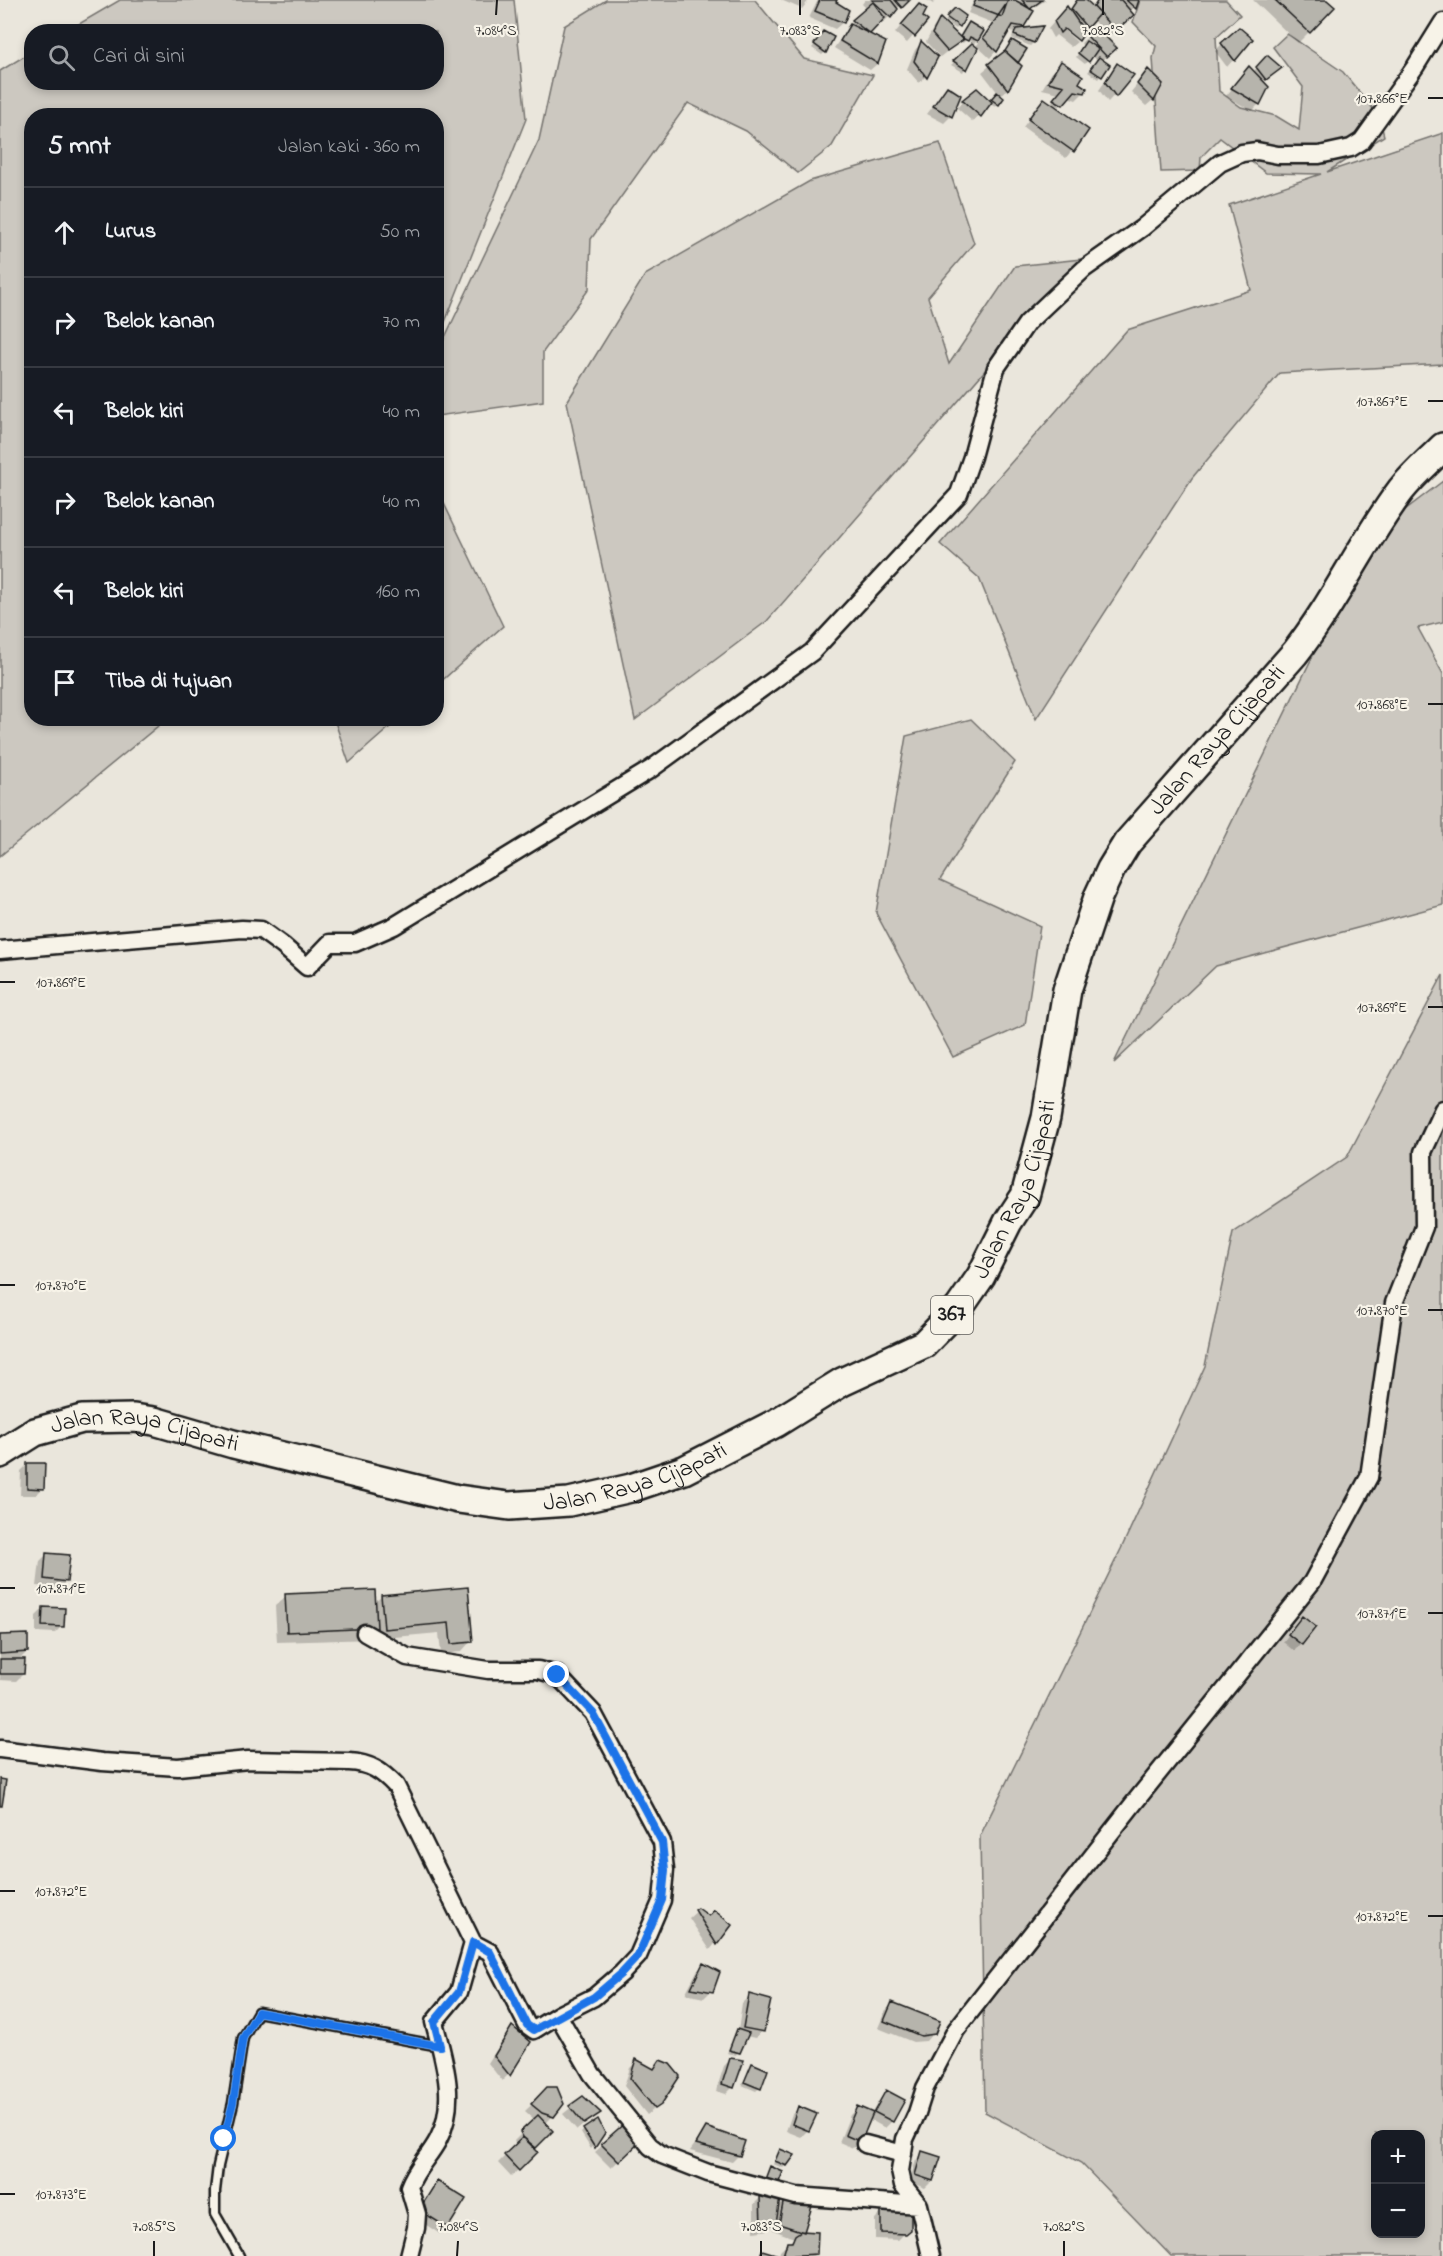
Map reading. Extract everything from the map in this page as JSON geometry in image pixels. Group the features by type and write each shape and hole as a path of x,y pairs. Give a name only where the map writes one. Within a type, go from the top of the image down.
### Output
{"main road":[{"name":"Jalan Raya Cijapati","path":"0,1454 35,1432 63,1424 82,1419 134,1418 162,1423 233,1444 458,1499 509,1506 569,1502 631,1488 684,1470 776,1423 842,1382 924,1344 964,1300 981,1276 1008,1222 1025,1196 1046,1118 1067,990 1084,934 1111,868 1127,843 1301,646 1312,632 1384,514 1415,473 1443,447"}],"street":[{"path":"0,950 242,929 261,930 307,967 330,943 355,943 394,926 651,769 812,651 959,494 972,457 996,368 1027,323 1084,269 1142,228 1220,163 1242,153 1257,151 1278,155 1319,155 1351,148 1362,141 1415,67 1443,22"},
{"path":"931,2256 919,2205 903,2185 900,2170 905,2139 925,2088 956,2030 1134,1803 1312,1582 1369,1477 1394,1303 1424,1227 1423,1152 1443,1109"},
{"path":"0,1749 102,1762 178,1767 248,1760 349,1762 363,1763 375,1768 396,1786 473,1942 490,1952 530,2028 534,2030 540,2028 558,2015 594,1997 638,1956 662,1900 665,1870 662,1842 593,1713 557,1675 538,1670 488,1670 407,1657 365,1633"},
{"path":"409,2256 417,2214 410,2187 420,2163 438,2139 447,2108 448,2083 434,2022 459,1992 473,1942"},
{"path":"558,2015 592,2074 650,2146 662,2155 708,2173 796,2196 919,2205"},
{"path":"865,2144 903,2154"}],"lane":[{"path":"239,2256 215,2214 215,2191 218,2166 233,2103 243,2038 258,2012 440,2046"}],"shaded area":[{"path":"120,0 514,0 526,119 444,324 444,108 24,108 24,726 158,726 0,856 0,71 24,56 24,90 444,90 444,24 79,24"},
{"path":"606,0 755,0 804,59 873,75 832,146 798,173 746,131 688,103 591,239 589,289 543,352 543,401 444,415 444,339 539,140 564,26"},
{"path":"1140,0 1226,0 1240,15 1216,37 1219,91 1241,107 1276,116 1299,130 1303,87 1273,47 1287,34 1343,72 1379,116 1384,136 1327,172 1443,133 1443,364 1280,373 1192,478 1036,719 979,578 940,544 1127,330 1251,290 1229,205 1321,174 1266,173 1220,138 1201,157 1200,171 1161,172 1153,58 1156,46 1133,22"},
{"path":"940,143 974,243 928,297 949,364 1015,266 1082,259 767,621 635,720 567,402 645,275 810,181"},
{"path":"1443,481 1443,622 1418,628 1443,674 1443,905 1216,966 1114,1063 1372,535"},
{"path":"444,504 503,626 444,679"},
{"path":"971,719 1015,762 940,880 1040,926 1025,1025 953,1057 876,913 906,736"},
{"path":"337,726 391,726 349,763"},
{"path":"1443,975 1443,2256 1171,2256 1081,2163 985,2112 980,1836 1121,1549 1205,1366 1233,1233 1347,1157"}],"building":[{"path":"820,0 837,0 836,2 849,10 844,23 815,11"},
{"path":"872,0 891,0 898,9 891,18"},
{"path":"895,0 910,0 902,8"},
{"path":"976,0 1008,0 1002,17 973,6"},
{"path":"1009,0 1015,0 1034,11 1024,27 1013,25 997,52 983,38"},
{"path":"1022,0 1042,0 1030,9"},
{"path":"1077,0 1086,0 1100,13 1087,28 1071,9"},
{"path":"1098,0 1121,0 1134,15 1115,31 1094,7"},
{"path":"1126,0 1139,0 1136,9"},
{"path":"1275,0 1327,0 1335,7 1310,33"},
{"path":"873,2 885,18 870,34 852,20"},
{"path":"919,4 927,9 923,17 928,21 915,37 901,25"},
{"path":"1067,6 1085,32 1079,41 1064,29 1060,33 1054,21"},
{"path":"955,8 966,16 960,27 946,17"},
{"path":"940,18 963,40 947,51 932,34"},
{"path":"969,22 984,31 978,41 970,37 968,41 960,37"},
{"path":"850,24 886,42 878,64 840,41"},
{"path":"1043,26 1034,43 1014,35 1016,29"},
{"path":"1096,27 1117,48 1107,57 1087,36"},
{"path":"1239,27 1253,39 1235,61 1221,43"},
{"path":"823,31 834,37 826,53 814,44"},
{"path":"1012,40 1027,49 1018,63 1005,51"},
{"path":"921,41 938,57 927,78 914,61"},
{"path":"1086,41 1098,49 1089,62 1078,53"},
{"path":"972,43 978,48 967,70 953,61"},
{"path":"1005,51 1022,66 1008,90 988,64"},
{"path":"1267,55 1282,68 1266,80 1256,67"},
{"path":"1099,57 1110,65 1102,77 1090,69"},
{"path":"1061,61 1083,76 1079,83 1087,88 1085,93 1075,91 1063,105 1053,99 1064,86 1048,82"},
{"path":"1117,63 1134,75 1116,97 1105,82"},
{"path":"1249,66 1269,87 1260,105 1231,88"},
{"path":"1148,69 1163,84 1154,101 1137,84"},
{"path":"947,86 961,95 952,117 933,106"},
{"path":"977,88 992,102 981,117 962,100"},
{"path":"997,92 1004,98 999,105 991,99"},
{"path":"1044,98 1089,130 1074,152 1028,119"},
{"path":"27,1463 45,1463 44,1489 27,1488"},
{"path":"46,1553 70,1555 67,1582 44,1579"},
{"path":"468,1587 473,1642 451,1644 449,1623 384,1629 381,1595"},
{"path":"375,1590 377,1628 287,1632 285,1594"},
{"path":"43,1607 65,1608 64,1627 42,1626"},
{"path":"1302,1616 1316,1627 1302,1645 1288,1634"},
{"path":"28,1634 28,1652 0,1654 0,1635"},
{"path":"0,1659 25,1659 24,1674 0,1674"},
{"path":"0,1779 6,1780 2,1806 0,1806"},
{"path":"698,1908 709,1916 714,1910 732,1925 717,1945 695,1910"},
{"path":"703,1963 720,1972 713,1992 691,1988"},
{"path":"749,1994 771,2000 764,2032 743,2028"},
{"path":"892,2002 940,2021 935,2034 921,2036 884,2021"},
{"path":"512,2026 531,2042 510,2076 494,2056"},
{"path":"737,2029 749,2033 740,2053 729,2050"},
{"path":"730,2058 744,2060 734,2088 722,2084"},
{"path":"636,2059 654,2069 660,2060 670,2064 680,2076 661,2105 655,2109 630,2078"},
{"path":"752,2063 768,2070 761,2089 744,2082"},
{"path":"547,2087 557,2087 564,2104 554,2117 542,2113 531,2104"},
{"path":"886,2090 905,2100 893,2122 874,2112"},
{"path":"583,2096 601,2113 584,2124 569,2106"},
{"path":"798,2106 817,2114 809,2131 792,2124"},
{"path":"857,2106 873,2113 861,2142 845,2135"},
{"path":"538,2115 553,2131 536,2148 520,2132"},
{"path":"598,2119 605,2133 595,2148 583,2129"},
{"path":"626,2122 642,2140 619,2162 601,2144"},
{"path":"706,2127 745,2141 740,2156 696,2144"},
{"path":"523,2137 538,2152 519,2171 504,2155"},
{"path":"780,2149 795,2155 787,2166 775,2161"},
{"path":"922,2151 941,2157 933,2181 915,2175"},
{"path":"770,2166 783,2172 777,2187 764,2182"},
{"path":"437,2181 466,2199 448,2228 419,2210"},
{"path":"760,2196 780,2198 776,2224 761,2226"},
{"path":"784,2198 812,2206 804,2232 779,2224"},
{"path":"881,2211 911,2211 911,2230 906,2234 881,2233"},
{"path":"801,2231 818,2232 817,2254 783,2256 787,2242 792,2242 795,2235"},
{"path":"762,2250 782,2256 760,2256"}],"route":[{"path":"224,2139 233,2103 243,2038 258,2012 440,2046 434,2022 459,1992 473,1942 490,1952 527,2025 534,2030 594,1997 638,1956 662,1900 665,1870 662,1842 593,1713 557,1675"}]}
